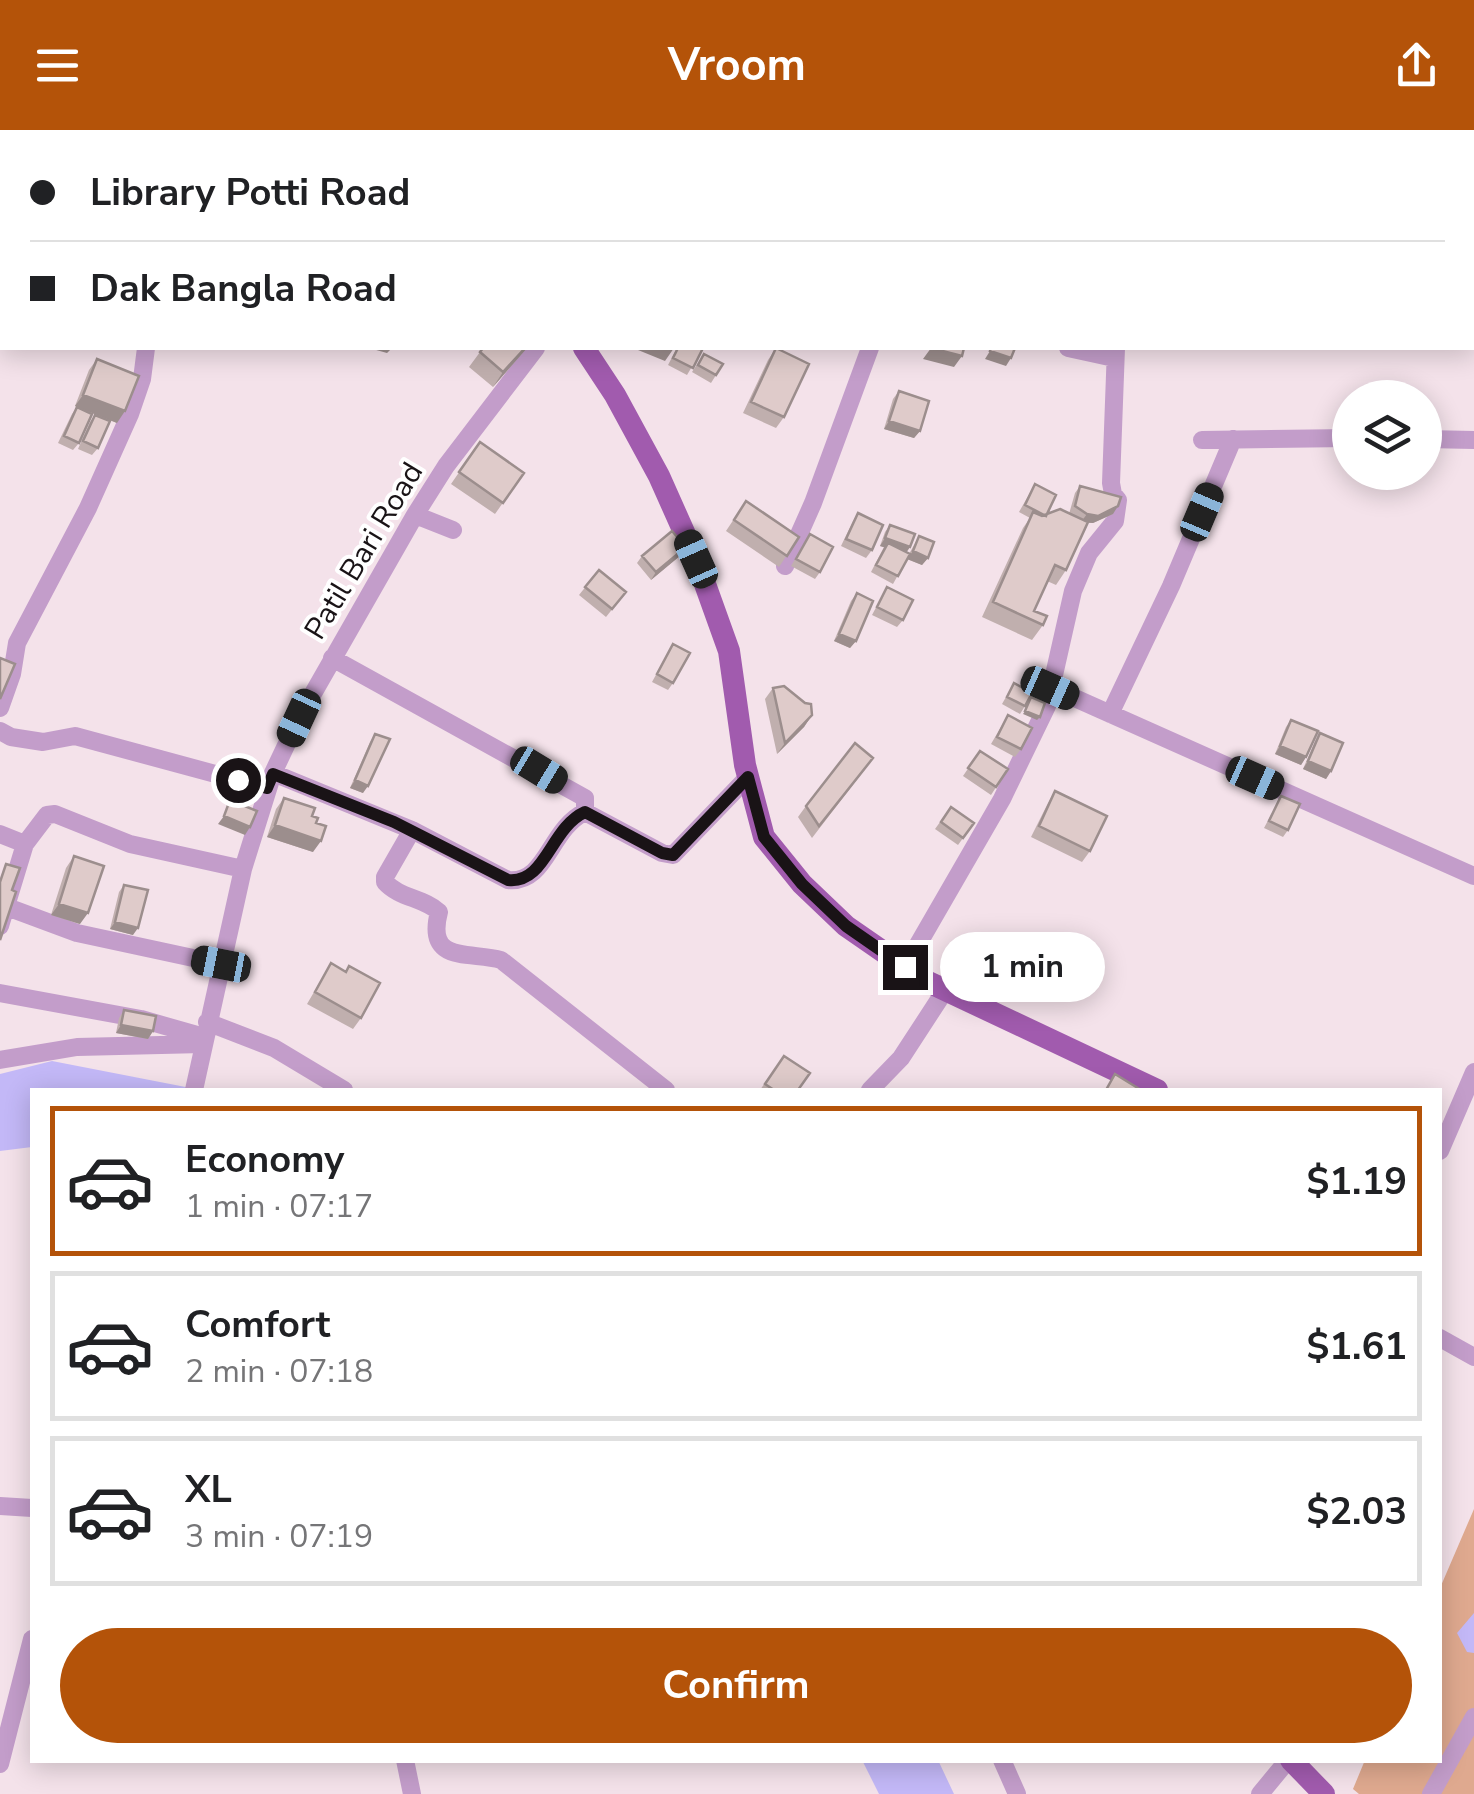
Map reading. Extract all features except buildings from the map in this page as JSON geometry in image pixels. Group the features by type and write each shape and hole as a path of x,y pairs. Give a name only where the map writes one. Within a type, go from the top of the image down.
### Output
{"main road":[{"path":"585,350 659,476 696,559 729,651 748,777 764,837 802,884 846,926 905,967 944,992 1153,1088"},
{"path":"1292,1763 1324,1794"}],"street":[{"path":"0,708 12,674 16,643 88,508 130,414 142,379 146,350"},
{"name":"Patil Bari Road","path":"194,1088 244,869 270,781 332,658 414,515 446,466 534,350"},
{"path":"785,566 813,503 869,350"},
{"path":"905,967 1002,798 1048,706 1072,590 1088,553 1118,512 1112,483 1115,353 1087,350"},
{"path":"1202,440 1332,438"},
{"path":"1110,714 1171,586 1233,439"},
{"path":"1442,439 1474,440"},
{"path":"414,515 453,530"},
{"path":"332,658 585,798 585,812"},
{"path":"1050,688 1474,876"},
{"path":"0,731 11,737 42,742 76,736 270,781 412,830 508,880 520,881 532,874 570,821 585,812"},
{"path":"585,812 662,853 673,855 748,777"},
{"path":"0,926 25,844 43,817 55,814 130,844 244,869"},
{"path":"412,830 384,876 385,882 395,891 434,906 439,912 436,929 443,946 459,956 501,960 663,1088"},
{"path":"0,834 25,844"},
{"path":"7,906 77,933 221,964"},
{"path":"872,1088 901,1058 944,992"},
{"path":"0,993 141,1019 204,1038 274,1048 341,1088"},
{"path":"0,1060 76,1047 204,1038"},
{"path":"1442,1146 1474,1072"},
{"path":"1442,1339 1474,1357"},
{"path":"0,1506 30,1508"},
{"path":"0,1764 30,1647"},
{"path":"1431,1794 1474,1717"},
{"path":"406,1763 412,1794"},
{"path":"1003,1763 1017,1794"},
{"path":"1260,1794 1286,1763"}],"shaded area":[{"path":"52,1061 191,1088 30,1088 30,1147 0,1151 0,1074"},
{"path":"1474,1509 1474,1794 1359,1794 1353,1789 1364,1763 1442,1763 1442,1583"},
{"path":"1474,1613 1474,1653 1467,1652 1457,1633"},
{"path":"864,1763 939,1763 954,1794 879,1794"}],"route":[{"path":"238,780 267,788 273,774 394,822 508,880 520,881 532,874 570,821 585,812 662,853 673,855 748,777 764,837 802,884 846,926 905,967"}]}
